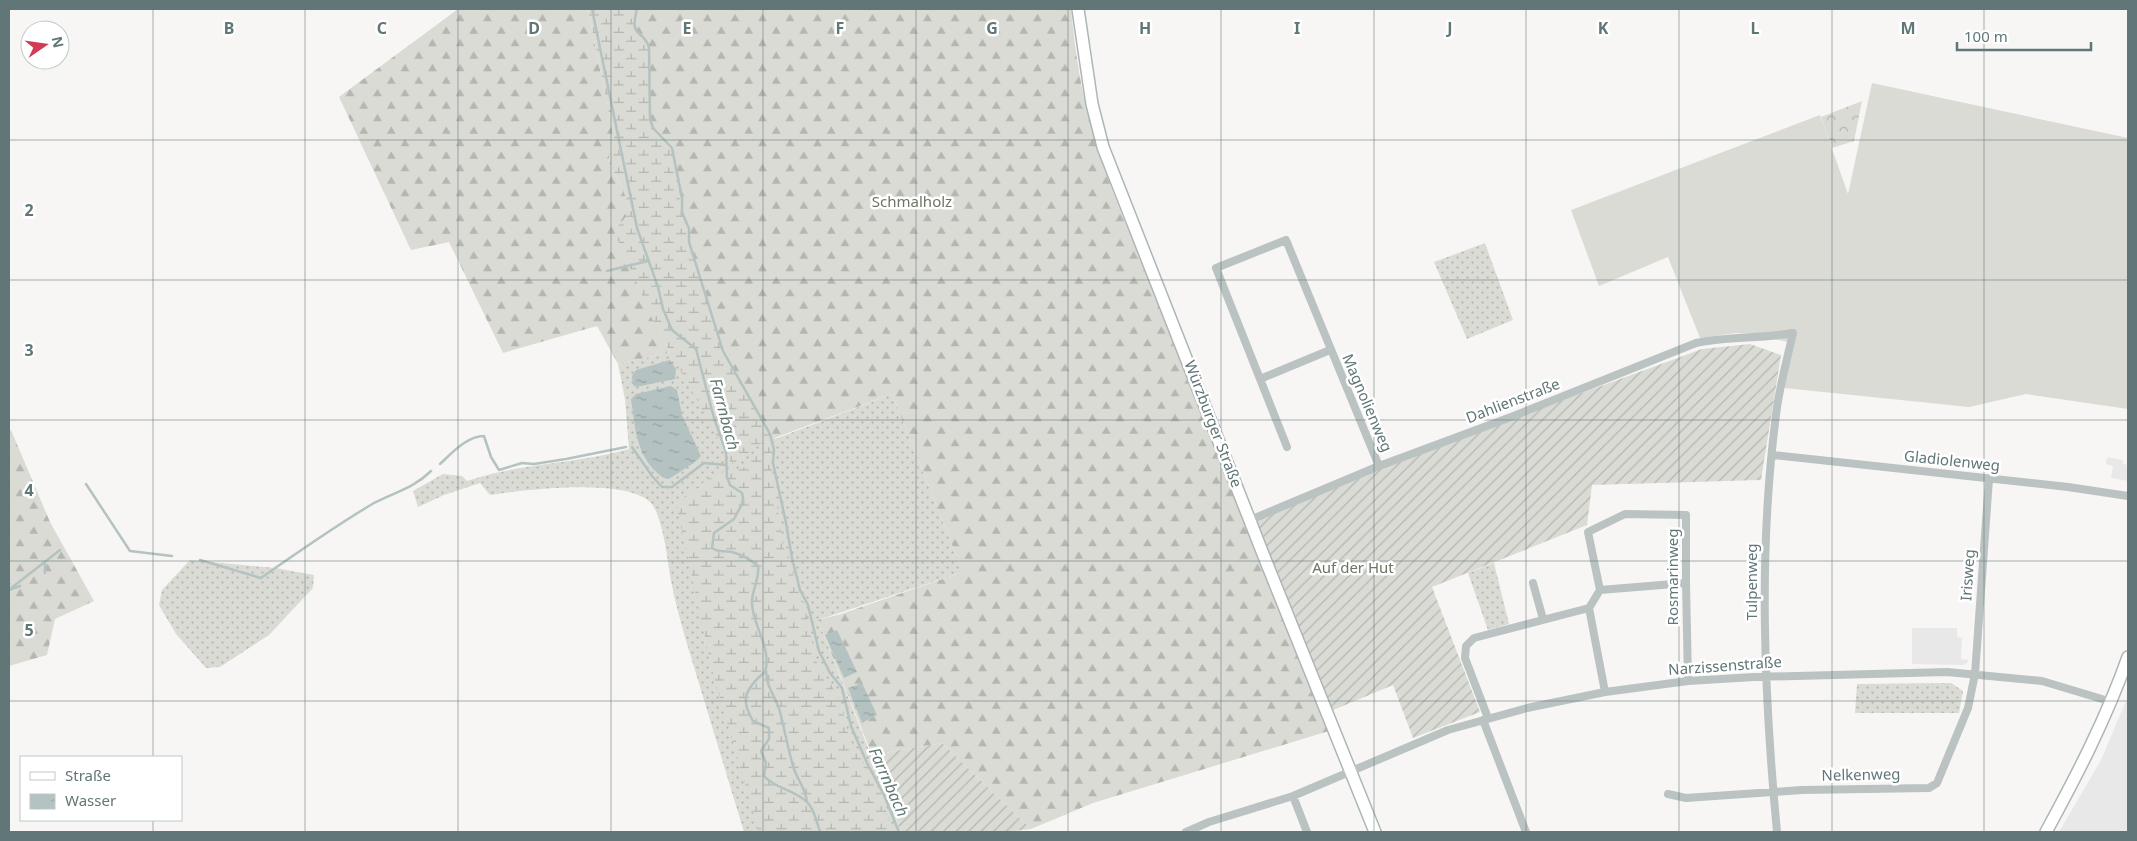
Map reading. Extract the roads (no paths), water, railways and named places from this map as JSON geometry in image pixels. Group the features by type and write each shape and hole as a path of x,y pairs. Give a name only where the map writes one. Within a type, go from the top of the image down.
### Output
{"street":[{"name":"Würzburger Straße","path":"1078,9 1092,104 1103,148 1375,832"},
{"name":"Magnolienweg","path":"1287,447 1216,268 1286,240 1379,466"},
{"name":"Dahlienstraße","path":"1250,520 1379,466 1696,343 1716,338 1771,337 1793,333"},
{"name":"Tulpenweg","path":"1776,832 1766,676 1766,527 1776,415 1793,333"},
{"name":"Magnolienweg","path":"1260,379 1330,350"},
{"name":"Gladiolenweg","path":"1773,455 2068,487 2128,496"},
{"name":"Irisweg","path":"1975,674 1989,479"},
{"name":"Rosmarinweg","path":"1600,590 1588,532 1625,514 1686,514 1688,681"},
{"path":"1533,582 1543,619"},
{"path":"1605,692 1589,608 1600,590 1686,583"},
{"path":"1526,832 1465,658 1466,646 1474,638 1589,608"},
{"path":"2046,832 2084,763 2112,702 2128,657"},
{"name":"Narzissenstraße","path":"1186,832 1209,822 1293,796 1448,730 1547,703 1605,692 1688,681 1766,676 1874,673 1975,674 2042,681 2112,702"},
{"name":"Nelkenweg","path":"1668,794 1686,798 1773,792 1929,788 1937,784 1954,745 1968,708 1975,674"},
{"path":"1293,796 1307,832"}],"water":[{"path":"670,360 676,369 675,379 636,387 633,385 632,376 636,370"},
{"path":"671,386 677,390 682,415 701,456 695,462 667,479 653,469 643,453 637,436 631,399 636,394"},
{"path":"837,630 857,672 844,678 825,635"},
{"path":"862,683 877,715 862,723 848,688"}],"waterway":[{"name":"Farrnbach","path":"592,9 637,228 658,287 663,309 672,330 696,349 714,418 726,452 727,477 730,485 742,493 742,504 734,519 714,533 712,548 738,554 758,566 758,576 752,604 767,660 764,673 747,693 746,703 753,721 769,728 769,739 761,751 766,763 764,776 774,784 798,795 808,803 814,813 820,832"},
{"name":"Farrnbach","path":"637,9 635,19 636,30 649,47 650,119 653,128 672,148 682,198 682,212 689,229 689,242 723,351 770,434 774,450 773,463 792,558 800,590 808,605 819,651 830,673 842,688 851,726 867,763 884,795 899,832"},
{"path":"607,271 648,261"},
{"path":"440,464 466,442 484,436 491,457 499,470 522,463 534,464 626,447"},
{"path":"632,447 662,487 672,487 704,463 726,465"},
{"path":"200,560 261,578 345,521 374,503 411,486 431,471"},
{"path":"86,484 130,551 172,556"},
{"path":"10,589 60,550"},
{"path":"45,562 45,573"},
{"path":"9,590 20,586"},
{"path":"766,671 768,683 780,712 794,769 807,802"}],"park label":[{"name":"Schmalholz","path":"912,202"},
{"name":"Auf der Hut","path":"1353,568"}]}
